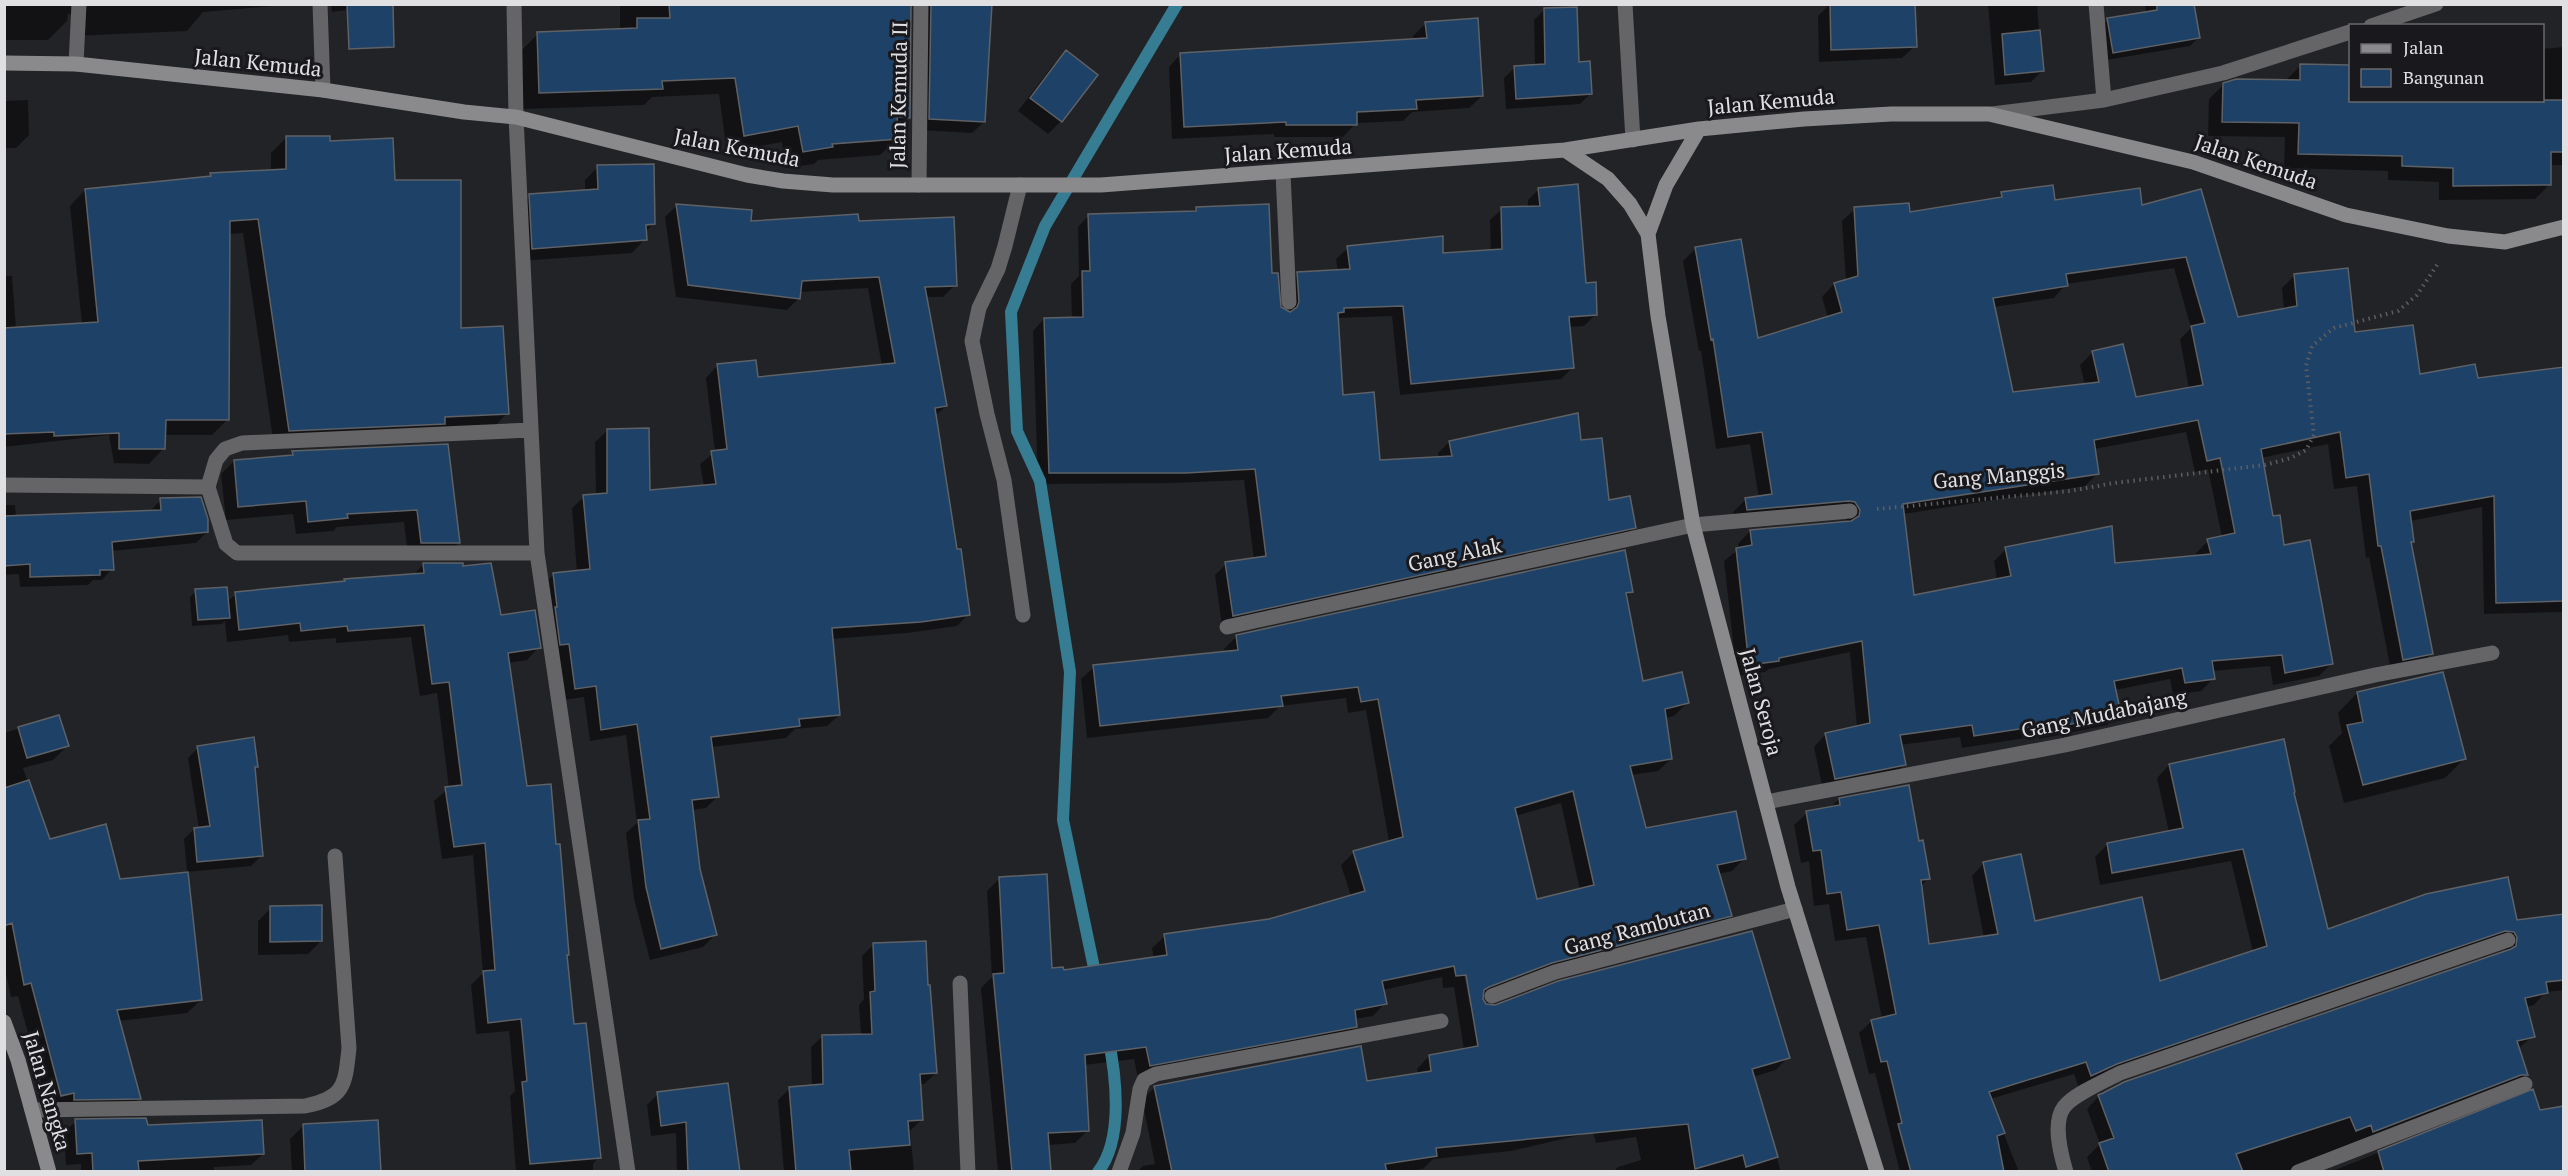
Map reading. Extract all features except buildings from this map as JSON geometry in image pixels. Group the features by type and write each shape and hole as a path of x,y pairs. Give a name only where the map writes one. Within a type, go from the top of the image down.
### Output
{"street":[{"path":"76,64 79,4"},
{"path":"320,4 323,90"},
{"path":"513,4 516,117 537,553 628,1172"},
{"name":"Jalan Kemuda II","path":"919,185 921,4"},
{"path":"1625,4 1633,140"},
{"path":"2096,4 2104,100"},
{"path":"2377,24 2436,4"},
{"path":"1989,114 2104,100 2223,73 2349,32"},
{"name":"Jalan Kemuda","path":"4,63 76,64 323,90 400,100 464,112 516,117 747,175 832,185 1101,185 1565,150 1699,129 1891,114 1989,114 2193,162 2346,215 2448,236 2505,242 2564,227"},
{"name":"Jalan Seroja","path":"1648,234 1666,185 1699,129"},
{"name":"Jalan Seroja","path":"1565,150 1608,179 1630,204 1648,234 1658,316 1693,525 1733,685 1795,909 1876,1172"},
{"path":"1283,173 1289,302"},
{"path":"1023,615 1004,480 987,414 972,340 979,308 998,269 1027,185"},
{"path":"531,430 242,443 225,449 216,460 208,487 226,544 237,553 537,553"},
{"path":"4,485 208,487"},
{"path":"1693,525 1850,512"},
{"name":"Gang Alak","path":"1227,627 1693,525"},
{"name":"Gang Mudabajang","path":"1766,802 2065,745 2375,675 2492,653"},
{"path":"32,1110 305,1106 318,1103 340,1091 346,1080 350,1048 335,856"},
{"name":"Gang Rambutan","path":"1492,996 1555,972 1795,909"},
{"path":"2066,1172 2059,1147 2059,1126 2063,1108 2080,1095 2120,1073 2508,940"},
{"path":"960,983 968,1172"},
{"path":"1119,1172 1133,1133 1140,1089 1144,1080 1156,1074 1441,1021"},
{"name":"Jalan Nangka","path":"4,1022 49,1172"},
{"path":"2298,1172 2525,1084"}],"path":[{"name":"Gang Manggis","path":"1850,512 2070,491 2114,483 2265,465 2291,458 2306,450 2314,435 2306,366 2313,346 2334,328 2398,311 2417,295 2438,267 2448,236"}],"waterway":[{"path":"1097,982 1063,820 1070,672 1040,481 1017,431 1011,312 1045,226 1177,4"},
{"path":"1098,1172 1112,1142 1115,1125 1115,1088 1108,1037"}]}
